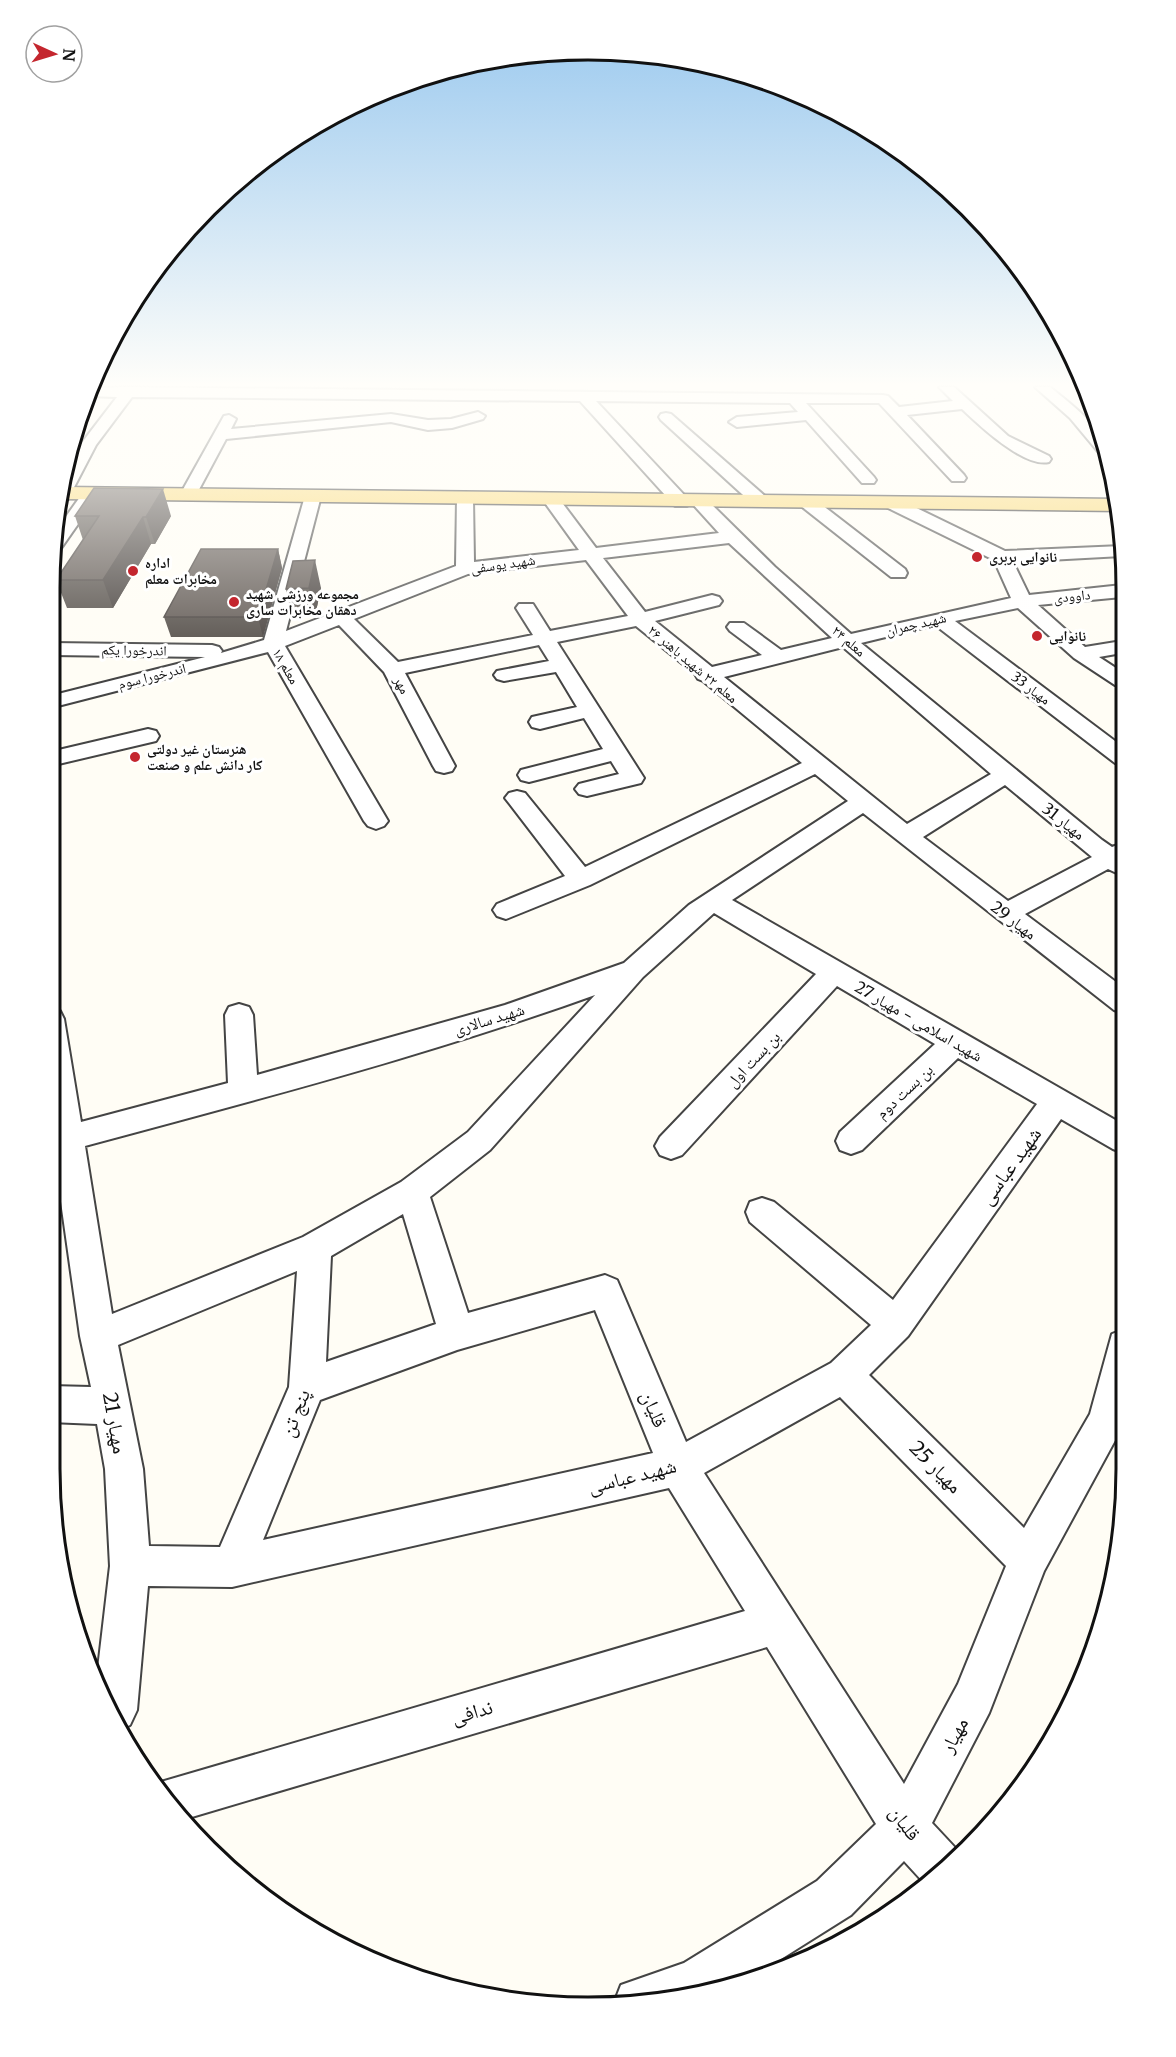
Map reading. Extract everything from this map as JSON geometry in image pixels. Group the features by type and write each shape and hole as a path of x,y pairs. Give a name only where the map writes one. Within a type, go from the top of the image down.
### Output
{"main road":[{"path":"69,494 189,493 465,500 1109,505"}],"street":[{"path":"189,493 194,483"},
{"name":"معلم ۲۴","path":"669,483 1005,775"},
{"path":"740,483 760,501"},
{"path":"63,533 91,494"},
{"name":"معلم ۱۸","path":"314,496 263,647 376,821"},
{"path":"465,500 465,569"},
{"name":"معلم ۲۲ شهید باهنر ۲۶","path":"551,500 640,619 705,675 863,802"},
{"path":"807,502 898,573"},
{"path":"892,502 1002,557 1115,551"},
{"name":"شهید یوسفی","path":"263,647 465,569 590,552 731,537"},
{"path":"1002,557 1022,601 1081,654 1116,677"},
{"name":"داوودی","path":"1022,601 1116,592"},
{"path":"393,669 640,619 712,601"},
{"name":"شهید چمران","path":"705,675 939,618 1022,601"},
{"path":"526,608 633,778 587,789"},
{"name":"مهر","path":"342,617 393,669 444,766"},
{"name":"مهیار 33","path":"939,618 1116,753"},
{"path":"737,627 777,657"},
{"name":"اندرخورا یکم","path":"60,649 263,647"},
{"name":"اندرخورا سوم","path":"60,699 263,647"},
{"path":"1081,654 1116,648"},
{"path":"504,675 562,665"},
{"path":"540,722 591,710"},
{"path":"60,757 148,736"},
{"path":"529,775 617,752"},
{"path":"506,910 581,879 817,764"},
{"path":"906,836 1005,775"},
{"name":"مهیار 31","path":"1005,775 1116,857"},
{"path":"517,798 581,879"},
{"name":"مهیار 29","path":"863,802 1116,997"},
{"name":"شهید سالاری","path":"68,1138 243,1091 510,1014 634,970 698,911 715,902 863,802"},
{"path":"1005,913 1116,860"},
{"name":"شهید اسلامی - مهیار 27","path":"715,902 1116,1135"},
{"path":"98,1336 315,1248 412,1192 479,1141 634,970"},
{"name":"بن بست اول","path":"671,1146 834,972"},
{"path":"239,1015 243,1091"},
{"name":"بن بست دوم","path":"852,1141 956,1042"},
{"name":"مهیار 21","path":"60,1085 98,1336 124,1469 130,1566 115,1706"},
{"name":"شهید عباسی","path":"130,1566 232,1567 678,1467 844,1375 896,1324 1057,1101"},
{"path":"412,1192 457,1333"},
{"path":"762,1212 896,1324"},
{"name":"پنج تن","path":"232,1567 307,1386 315,1248"},
{"name":"قلیان","path":"307,1386 457,1333 605,1291 678,1467 905,1828 938,1864"},
{"name":"مهیار 25","path":"844,1375 1028,1560"},
{"name":"مهیار","path":"684,1988 696,1984 834,1898 905,1828 974,1698 1028,1560 1107,1421 1116,1384"},
{"path":"60,1404 113,1406"},
{"name":"ندافی","path":"176,1799 777,1623"}],"building":[{"path":"94,488 163,489 103,580 60,580 60,573 99,516 75,516"},
{"path":"201,549 278,549 258,617 164,617"},
{"path":"315,560 309,588 286,589 293,561"}],"place":[{"name":"نانوایی بربری","path":"977,557"},
{"name":"اداره مخابرات معلم","path":"133,571"},
{"name":"مجموعه ورزشی شهید دهقان مخابرات ساری","path":"234,602"},
{"name":"نانوایی","path":"1037,636"},
{"name":"هنرستان غیر دولتی کار دانش علم و صنعت","path":"135,757"}]}
